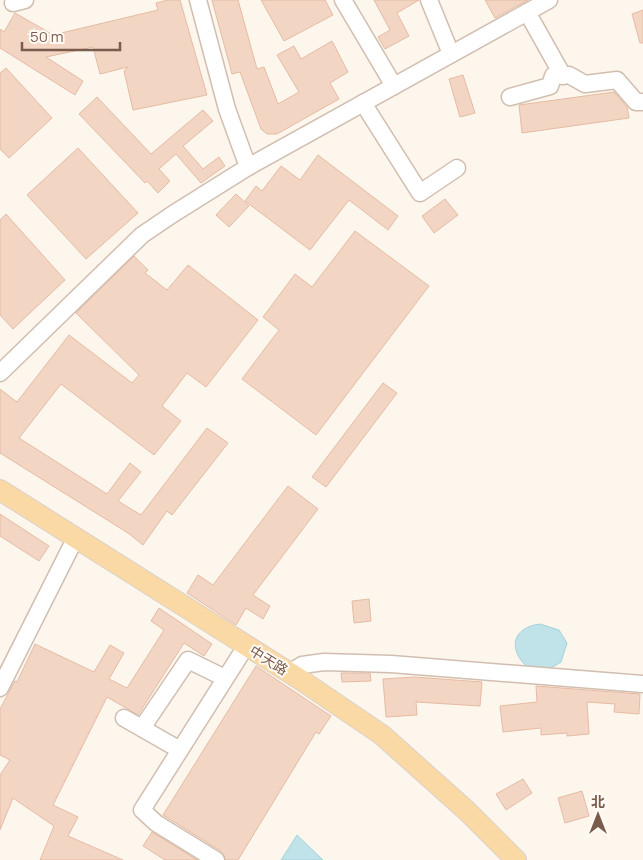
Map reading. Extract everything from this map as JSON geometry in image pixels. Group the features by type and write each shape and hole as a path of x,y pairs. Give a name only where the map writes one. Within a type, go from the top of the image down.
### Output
{"main road":[{"name":"中天路","path":"0,490 289,673 382,736 468,811 516,860"}],"street":[{"path":"198,0 227,109 248,166"},
{"path":"343,0 394,86"},
{"path":"429,0 451,54"},
{"path":"0,373 142,235 248,166 548,0"},
{"path":"527,12 563,76"},
{"path":"510,97 550,86 553,76 569,75 585,84 617,80 636,102 643,102"},
{"path":"363,103 420,193 457,168"},
{"path":"0,688 75,539"},
{"path":"216,860 156,822 142,810 246,646"},
{"path":"142,728 188,660 226,678"},
{"path":"289,673 302,665 343,662 391,664 643,684"},
{"path":"124,718 180,750"}],"water":[{"path":"540,624 559,630 567,643 561,662 551,668 526,666 520,659 515,645 516,639 524,629"},
{"path":"297,835 323,860 281,860"}],"building":[{"path":"180,0 207,95 133,110 124,71 128,67 100,74 93,47 46,57 83,81 75,95 0,48 0,29 4,32 15,13 57,37 57,34 158,10 156,3"},
{"path":"212,0 238,0 257,69 264,67 278,104 299,92 277,55 294,46 301,59 332,41 348,72 330,83 339,99 277,134 267,134 261,129 240,72 232,74"},
{"path":"261,0 325,0 333,15 284,41"},
{"path":"374,0 419,0 397,13 409,36 385,49 378,37 390,30"},
{"path":"485,0 528,0 495,18"},
{"path":"643,10 643,43 640,43 632,14"},
{"path":"6,68 52,118 9,158 0,149 0,73"},
{"path":"463,75 475,113 460,117 449,79"},
{"path":"614,92 627,107 629,118 522,133 519,105"},
{"path":"97,97 151,154 203,110 213,121 183,146 203,169 219,157 225,166 201,183 176,154 159,169 170,181 158,193 147,181 145,183 79,114"},
{"path":"78,148 138,213 86,259 27,195"},
{"path":"318,155 398,216 388,230 349,200 310,250 245,201 256,186 262,191 281,166 300,180"},
{"path":"236,194 249,206 229,227 216,215"},
{"path":"445,199 458,215 434,233 422,216"},
{"path":"6,214 65,280 13,329 0,315 0,220"},
{"path":"355,231 429,286 316,435 242,379 279,330 263,317 295,274 312,287"},
{"path":"134,256 148,270 145,273 167,290 188,265 258,320 206,387 187,373 162,406 181,421 154,455 61,384 19,438 107,494 130,463 141,472 118,501 141,515 207,428 228,443 172,515 167,511 143,545 128,533 0,453 0,389 17,402 69,335 132,383 139,375 76,313"},
{"path":"383,383 397,393 326,487 312,477"},
{"path":"288,486 318,509 253,595 270,606 263,619 246,608 236,625 187,593 198,575 213,585"},
{"path":"0,514 49,546 39,561 0,536"},
{"path":"369,599 371,621 354,623 352,601"},
{"path":"159,608 212,644 204,656 184,643 138,715 107,697 53,805 78,817 68,836 123,860 40,860 54,826 13,798 0,830 0,775 10,760 0,755 0,709 15,681 17,682 35,644 94,672 110,645 124,653 109,679 127,688 164,630 151,621"},
{"path":"256,666 331,716 319,734 316,732 238,860 226,860 221,851 163,815"},
{"path":"341,673 370,673 371,681 342,682"},
{"path":"414,677 482,682 480,706 416,702 417,715 386,717 383,679"},
{"path":"536,686 640,694 639,714 614,712 615,704 587,702 589,734 567,736 567,733 541,735 541,728 503,732 500,706 537,702"},
{"path":"523,779 532,793 506,810 496,794"},
{"path":"582,791 589,816 565,823 558,798"},
{"path":"152,832 197,860 165,860 143,846"}]}
